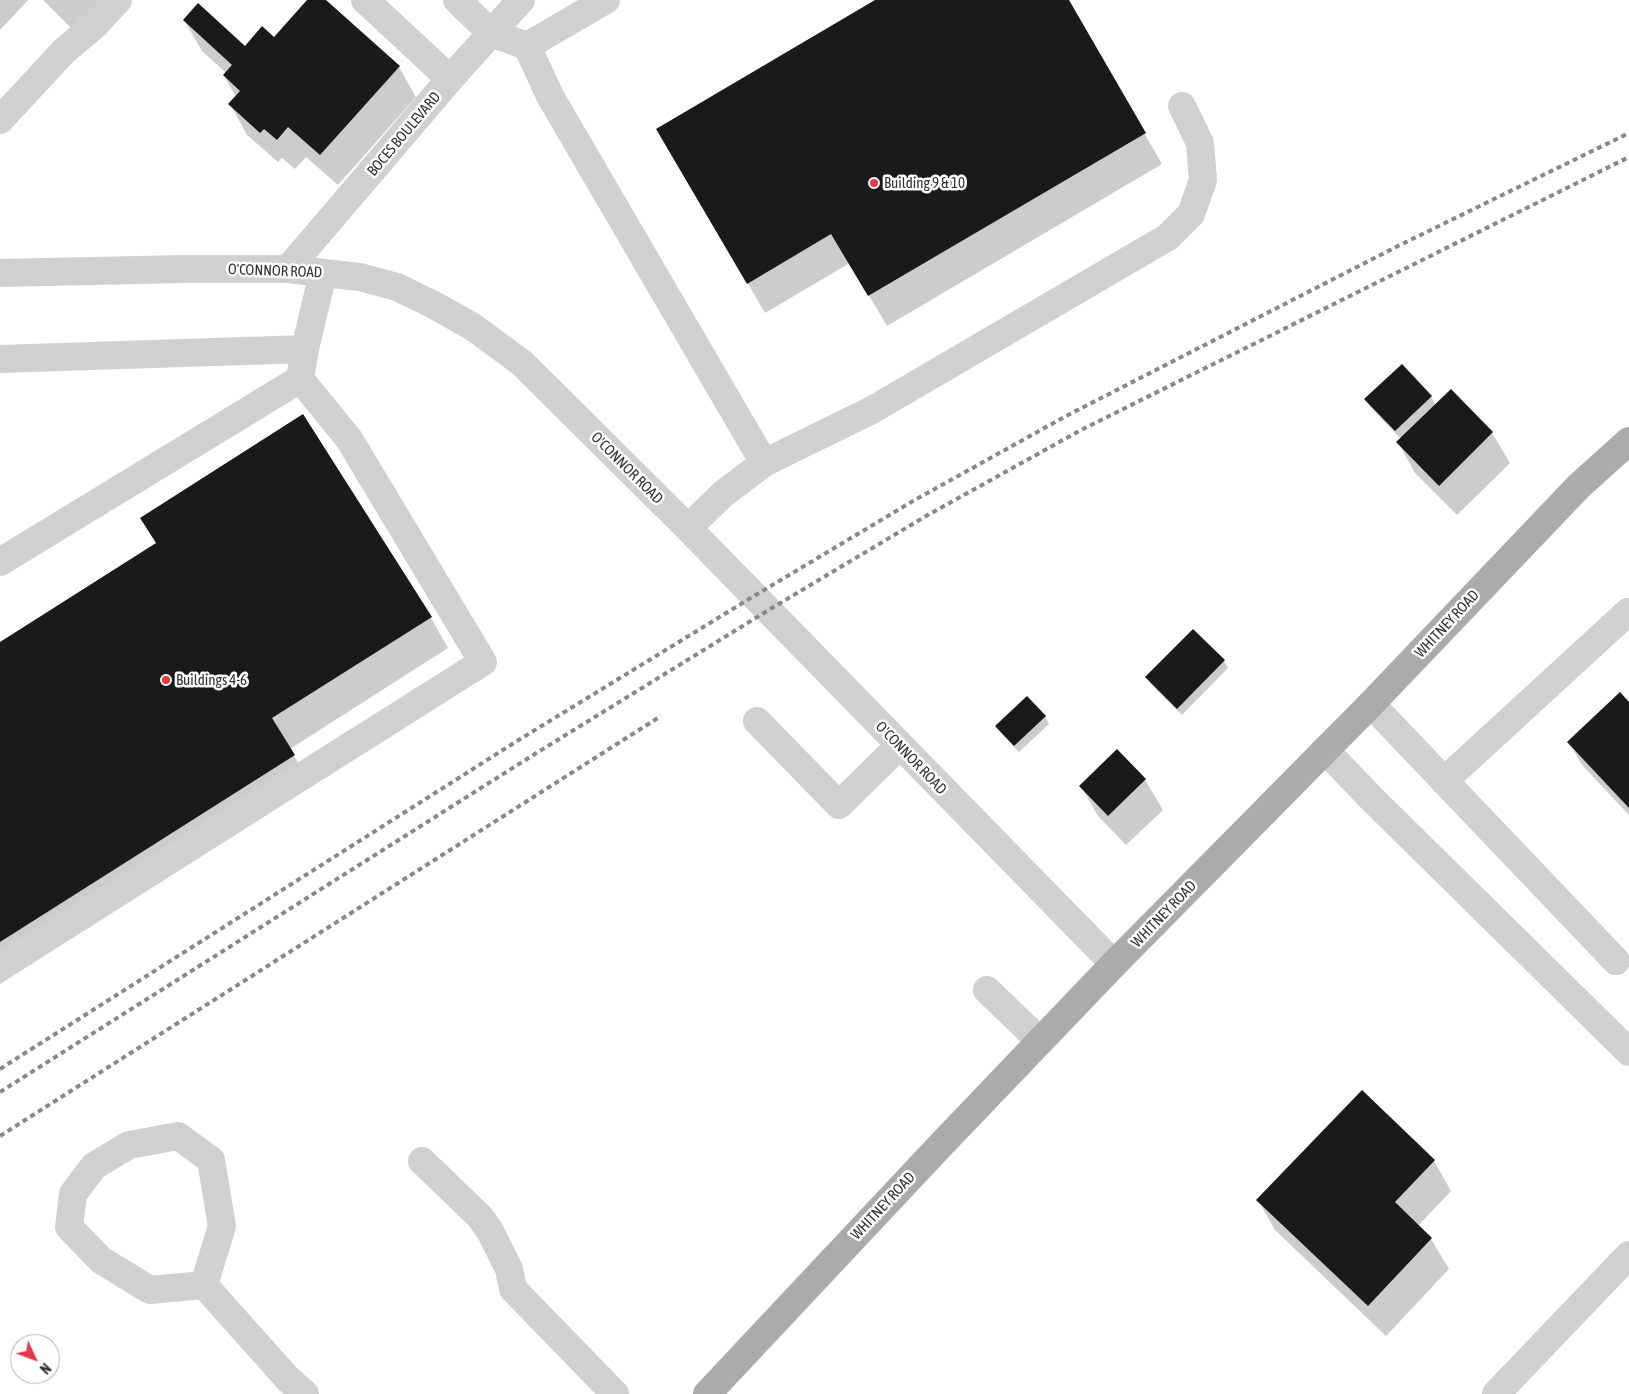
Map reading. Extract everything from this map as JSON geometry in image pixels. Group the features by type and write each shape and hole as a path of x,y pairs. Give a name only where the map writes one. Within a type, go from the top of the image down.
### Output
{"main road":[{"name":"WHITNEY ROAD","path":"707,1394 1114,964 1371,704 1579,486 1629,442"}],"street":[{"path":"0,120 63,52 95,25 118,0"},
{"path":"365,0 450,79"},
{"path":"457,0 491,33 527,46 550,96 764,463"},
{"name":"BOCES BOULEVARD","path":"288,269 450,79 521,0"},
{"path":"527,46 606,0"},
{"path":"688,528 723,494 764,463 872,410 1168,237 1191,214 1203,180 1200,143 1182,106"},
{"name":"O'CONNOR ROAD","path":"0,273 174,269 288,269 360,277 397,287 473,327 522,363 688,528 1114,964"},
{"path":"0,562 300,379 323,273"},
{"path":"0,359 305,350"},
{"path":"0,967 483,662 349,439 300,379"},
{"path":"1444,781 1628,612"},
{"path":"1371,704 1616,961"},
{"path":"757,721 839,805 899,746"},
{"path":"1324,750 1629,1052"},
{"path":"987,990 1040,1041"},
{"path":"178,1136 211,1160 222,1226 204,1286 150,1290 101,1260 70,1227 73,1194 94,1166 129,1145 178,1136"},
{"path":"422,1161 480,1217 490,1231 508,1268 513,1289 615,1394"},
{"path":"1496,1394 1629,1255"},
{"path":"204,1286 288,1379 305,1394"}],"building":[{"path":"307,0 326,0 400,66 320,155 288,127 277,140 264,129 260,133 228,104 240,91 223,75 232,65 183,20 198,3 245,46 262,26 274,37"},
{"name":"Building 9 & 10","path":"875,0 1069,0 1146,133 868,296 831,234 747,284 656,129"},
{"path":"1402,364 1432,396 1395,431 1364,399"},
{"path":"1451,389 1493,432 1439,486 1396,442"},
{"name":"Buildings 4-6","path":"303,414 432,617 272,718 295,755 0,942 0,642 156,543 140,518"},
{"path":"1193,629 1225,660 1177,709 1145,677"},
{"path":"1620,692 1629,702 1629,808 1567,742"},
{"path":"1027,696 1046,716 1014,746 995,726"},
{"path":"1117,749 1146,779 1108,816 1079,786"},
{"path":"1362,1090 1435,1160 1395,1202 1432,1238 1368,1306 1256,1200"}],"railway":[{"path":"0,1069 517,741 913,501 1066,416 1396,247 1629,133"},
{"path":"0,1092 530,757 767,611 926,516 1081,430 1629,157"},
{"path":"0,1136 661,716"}],"place":[{"name":"Building 9 & 10","path":"874,183"},
{"name":"Buildings 4-6","path":"166,680"}]}
